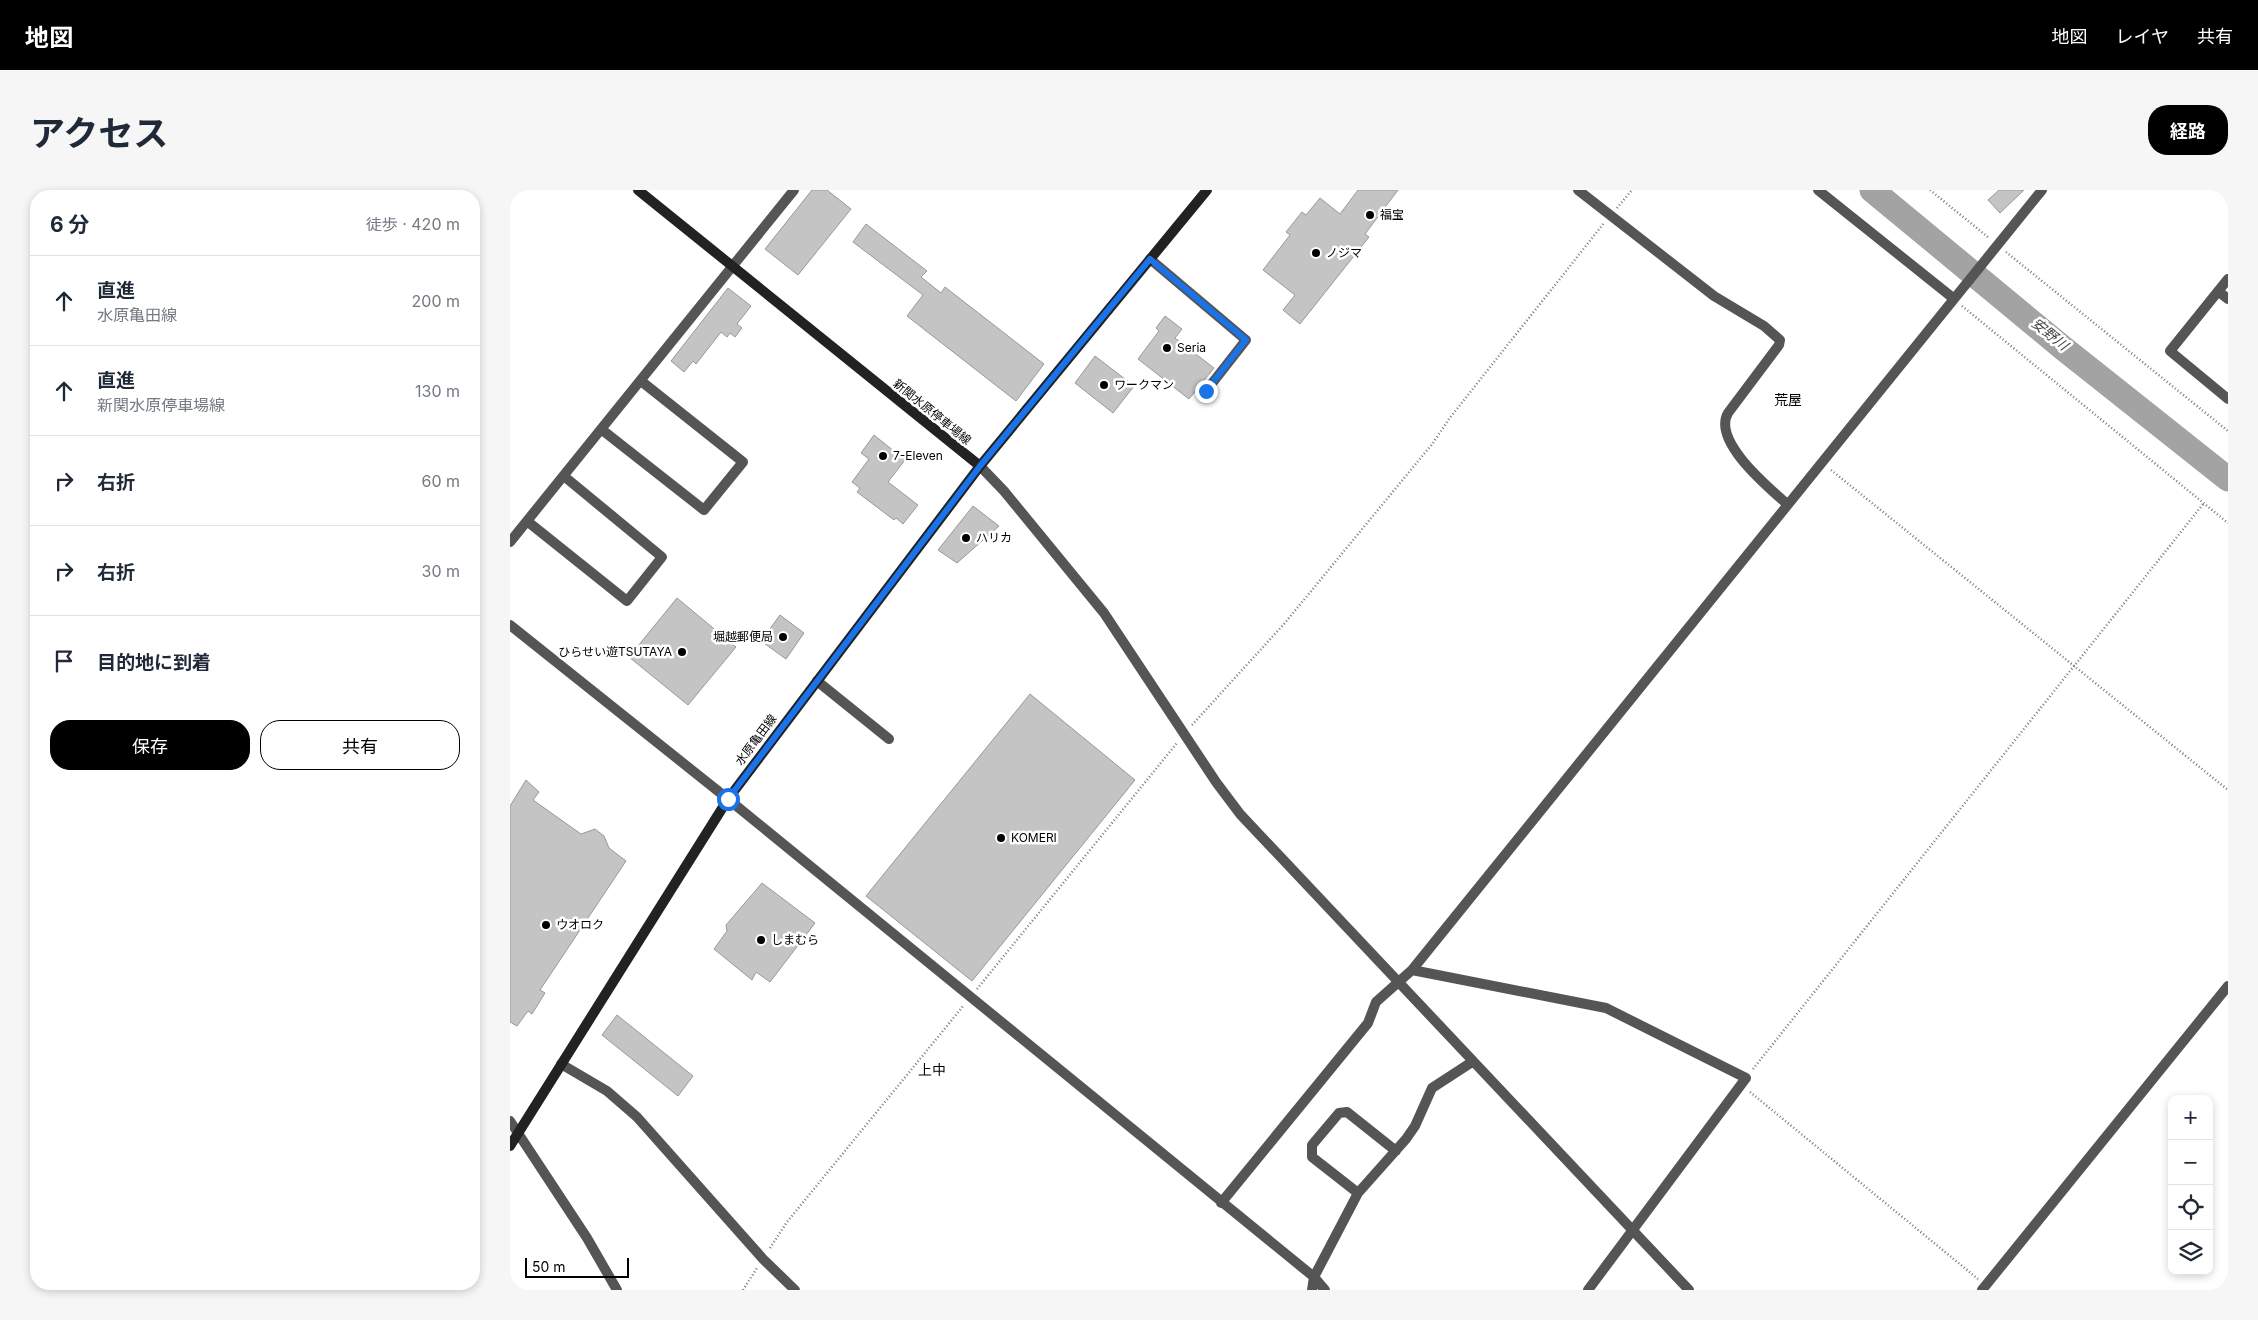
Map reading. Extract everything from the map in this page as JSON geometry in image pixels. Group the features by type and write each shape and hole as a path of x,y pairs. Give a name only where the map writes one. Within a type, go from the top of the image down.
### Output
{"main road":[{"name":"新関水原停車場線","path":"638,190 980,466"},
{"path":"980,466 1207,190"},
{"name":"水原亀田線","path":"510,1146 728,799 980,466"}],"street":[{"path":"510,542 565,477 601,429 794,190"},
{"path":"1578,190 1714,296 1764,326 1780,340 1779,345 1728,413 1725,424 1742,462 1787,504"},
{"path":"1818,190 1954,296"},
{"path":"1221,1203 1368,1023 1376,1002 1412,970 1996,244 2042,190"},
{"path":"1150,259 1246,340 1206,391"},
{"path":"2228,279 2170,351 2228,399"},
{"path":"2218,291 2228,300"},
{"path":"601,429 704,510 743,462 641,381"},
{"path":"980,466 1004,491 1104,613 1216,782 1240,814 1689,1290"},
{"path":"527,521 627,601 662,557 565,477"},
{"path":"510,625 728,799 1314,1277 1325,1290"},
{"path":"817,681 889,739"},
{"path":"1412,970 1606,1008 1743,1082 1588,1290"},
{"path":"1984,1288 2228,986"},
{"path":"1312,1290 1314,1277 1358,1193 1415,1126 1432,1088 1472,1062"},
{"path":"561,1064 607,1092 637,1117 763,1259 795,1290"},
{"path":"1358,1193 1312,1157 1312,1144 1339,1113 1347,1112 1396,1150"},
{"path":"510,1121 519,1131 617,1290"}],"path":[{"path":"743,1290 787,1222 1185,733 1284,624 1421,458 1609,216 1632,190"},
{"path":"1930,190 2228,431"},
{"path":"1954,296 2228,523"},
{"path":"1822,462 2228,790"},
{"path":"1984,1288 1743,1082 2074,664 2204,504"}],"building":[{"path":"812,190 827,190 851,209 798,275 765,249"},
{"name":"ノジマ","path":"1358,190 1398,190 1365,234 1369,237 1300,324 1283,310 1295,295 1263,270 1290,235 1286,232 1302,212 1306,215 1320,198 1340,214"},
{"path":"1999,190 2024,190 2000,213 1988,200"},
{"path":"866,224 927,271 921,277 941,293 945,287 1044,364 1016,401 907,316 923,295 853,242"},
{"path":"728,288 751,306 737,324 742,328 735,337 730,333 727,337 721,332 696,364 693,361 684,372 671,361"},
{"name":"Seria","path":"1165,316 1182,329 1175,338 1214,368 1189,399 1138,359 1159,331 1156,328"},
{"name":"ワークマン","path":"1095,356 1134,386 1113,413 1075,383"},
{"path":"874,435 905,460 888,482 918,505 903,524 896,518 894,520 857,492 860,488 852,482 869,459 861,453"},
{"name":"ハリカ","path":"973,506 999,526 957,563 938,550"},
{"name":"ひらせい遊TSUTAYA","path":"677,598 736,647 688,705 629,657"},
{"path":"780,615 804,633 786,659 761,641"},
{"name":"KOMERI","path":"1030,694 1135,780 972,981 866,896"},
{"name":"ウオロク","path":"526,780 539,792 533,800 581,834 595,829 604,836 609,848 626,861 540,990 545,993 532,1014 528,1011 517,1026 510,1022 510,806"},
{"name":"しまむら","path":"762,883 815,923 770,982 756,972 752,980 714,949 727,931 726,925"},
{"path":"617,1015 693,1076 678,1096 602,1035"}],"waterway":[{"name":"安野川","path":"1872,190 2063,348 2228,479"}],"place":[{"name":"福宝","path":"1370,215"},
{"name":"ノジマ","path":"1316,253"},
{"name":"Seria","path":"1167,348"},
{"name":"ワークマン","path":"1104,385"},
{"name":"7-Eleven","path":"883,456"},
{"name":"ハリカ","path":"966,538"},
{"name":"堀越郵便局","path":"783,637"},
{"name":"ひらせい遊TSUTAYA","path":"682,652"},
{"name":"KOMERI","path":"1001,838"},
{"name":"ウオロク","path":"546,925"},
{"name":"しまむら","path":"761,940"}],"district":[{"name":"荒屋","path":"1788,400"},
{"name":"上中","path":"932,1070"}],"route":[{"path":"728,799 980,466 1150,259 1246,340 1206,391"}]}
